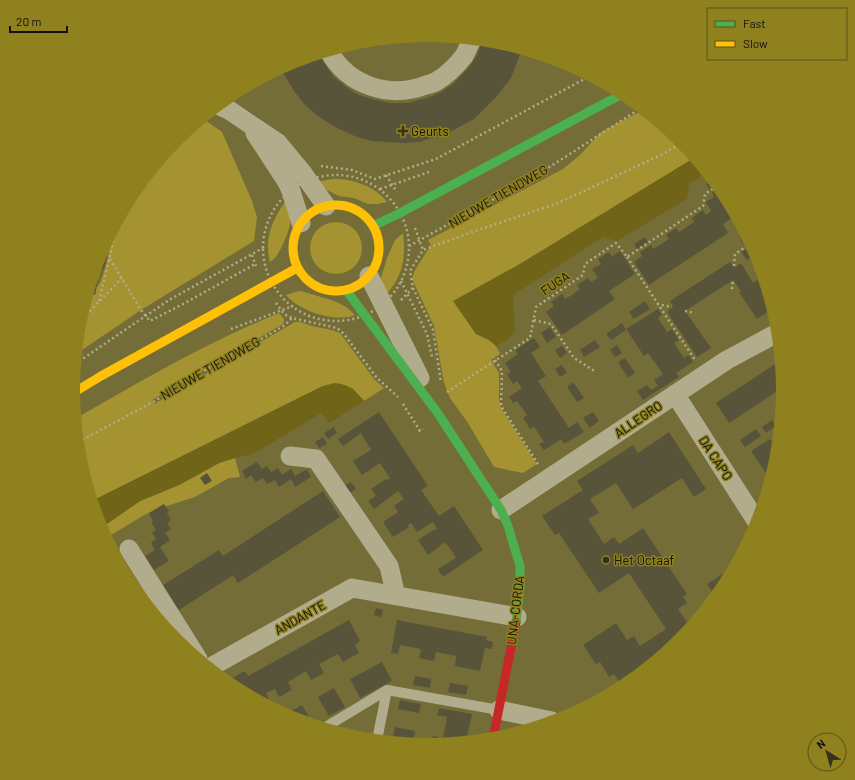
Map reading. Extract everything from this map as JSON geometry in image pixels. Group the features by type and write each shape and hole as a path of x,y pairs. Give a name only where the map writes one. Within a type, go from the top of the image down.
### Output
{"street":[{"path":"332,56 346,73 362,84 378,89 398,91 416,89 436,81 464,56 469,45"},
{"path":"373,226 615,98"},
{"path":"228,105 250,125 278,143 302,172 326,206"},
{"path":"250,125 287,182 301,223"},
{"path":"339,205 353,208 364,215 373,226 378,238 380,252 376,265 369,276 358,285 346,290 331,291 318,287 306,279 298,268 293,253 293,245 297,230 301,223 312,212 326,206 339,205"},
{"path":"80,389 298,268"},
{"name":"UNA-CORDA","path":"369,276 385,309 440,408 501,510 508,526 520,566 520,587 517,617 494,731"},
{"name":"UNA-CORDA","path":"346,290 370,324 440,408"},
{"name":"ALLEGRO","path":"501,510 705,374 727,360 771,336"},
{"name":"DA CAPO","path":"675,394 752,515"},
{"path":"290,456 316,459 389,566 396,596"},
{"path":"129,549 187,642"},
{"name":"ANDANTE","path":"215,665 352,588 517,617"},
{"path":"498,710 541,719"}],"lane":[{"path":"330,724 387,690 498,710"},
{"path":"378,734 387,690"}],"path":[{"path":"352,170 375,179 436,159 584,79"},
{"name":"NIEUWE TIENDWEG","path":"385,309 401,280 407,264 409,246 534,177 636,112"},
{"path":"442,387 433,330 413,288 410,271 423,250 556,204 663,154 676,146"},
{"path":"326,176 340,175 354,177 368,182 379,189"},
{"path":"705,374 627,257 703,206 705,194 712,189"},
{"path":"100,301 115,237"},
{"name":"FUGA","path":"344,334 377,378 399,397 420,431 440,408 495,360 530,338 536,307 583,275 585,264 616,243 627,257"},
{"path":"81,360 169,300 264,248"},
{"path":"734,266 736,254 745,248"},
{"path":"110,258 150,321 255,264"},
{"path":"88,313 122,278"},
{"path":"732,288 733,280"},
{"path":"385,309 408,294 413,288"},
{"path":"657,304 672,308"},
{"path":"685,311 695,313"},
{"name":"NIEUWE TIENDWEG","path":"83,439 153,402 202,372 285,325 292,318 337,328 344,334"},
{"path":"534,320 551,324 574,358 596,372"},
{"path":"344,334 370,324"},
{"path":"495,360 502,371 501,406 548,479"}],"shaded area":[{"path":"637,113 657,128 689,161 520,264 454,301 476,334 492,342 496,346 500,354 491,360 499,373 499,398 501,408 537,464 523,473 494,467 468,423 450,398 444,383 434,326 412,279 415,270 431,245 428,240 563,169 580,155 601,132"},
{"path":"207,121 222,132 252,201 257,217 254,241 141,310 82,350 91,300 93,292 101,281 110,248 126,216 151,178 181,144"},
{"path":"689,161 702,176 689,184 687,199 617,241 603,237 513,295 515,331 509,339 496,346 487,338 476,334 453,301 520,264"},
{"path":"334,179 349,180 363,184 382,196 387,202 368,204 354,198 339,196 323,188 320,181"},
{"path":"285,202 291,215 291,222 278,254 270,262 268,245 270,230 276,216"},
{"path":"331,222 341,222 355,229 362,243 362,253 355,267 341,274 331,274 321,270 314,263 310,253 310,243 314,233 321,226"},
{"path":"403,233 404,251 402,267 396,281 385,296 381,278 387,258 395,240"},
{"path":"299,291 335,302 344,306 355,315 338,318 318,314 308,310 299,306 286,295"},
{"path":"279,313 284,319 283,324 152,400 154,404 295,322 340,333 375,380 384,388 364,401 352,388 323,386 97,499 86,458 80,416 150,376 253,324"},
{"path":"335,383 345,385 357,393 364,401 329,423 321,413 253,454 219,463 179,485 140,501 107,524 97,499 323,386"},
{"path":"235,458 240,477 229,478 195,497 146,514 111,535 107,524 140,501 179,485 219,463"}],"building":[{"path":"480,46 520,55 511,78 497,96 474,119 448,133 419,142 402,143 372,141 357,137 337,128 319,117 305,105 283,73 321,59 333,76 359,95 389,103 408,103 430,97 443,91 454,83 470,66"},
{"path":"713,191 731,219 723,224 728,233 649,285 634,262 642,256 640,252 651,245 653,249 669,239 666,235 676,228 679,232 694,222 692,218 703,210 706,215 711,211 706,202 714,197 712,192"},
{"path":"645,237 648,242 637,249 634,244"},
{"path":"746,249 749,258 747,260 741,252"},
{"path":"620,251 635,274 609,291 615,299 562,335 546,312 554,306 551,302 562,294 565,299 572,295 580,289 577,285 588,278 591,282 598,278 592,269 601,264 598,259 609,252 612,257"},
{"path":"107,255 104,269 102,269"},
{"path":"730,262 736,267 741,263 753,283 758,280 767,312 757,319 733,280 685,311 711,348 697,357 667,312 673,306 670,301"},
{"path":"98,279 98,279 95,295 93,295"},
{"path":"645,301 650,309 634,319 629,312"},
{"path":"658,309 662,315 658,318 667,332 672,329 679,340 674,343 684,358 689,355 693,362 676,373 679,377 643,400 637,391 647,385 651,390 658,386 654,380 663,374 648,353 644,356 626,329"},
{"path":"622,323 626,330 611,340 606,334"},
{"path":"550,327 556,337 547,343 541,333"},
{"path":"534,338 540,347 531,353 546,376 538,381 569,428 577,422 584,432 564,444 561,439 544,450 539,444 544,442 539,434 534,427 530,429 523,418 527,415 517,401 513,403 509,397 522,388 517,381 513,384 507,374 511,372 505,363 518,354 515,350"},
{"path":"595,340 600,347 584,357 580,350"},
{"path":"617,345 622,353 615,357 610,350"},
{"path":"562,346 567,353 560,358 555,350"},
{"path":"625,358 635,373 628,378 618,362"},
{"path":"775,364 776,392 729,423 716,403"},
{"path":"562,365 567,373 560,377 555,369"},
{"path":"573,382 584,398 577,402 567,387"},
{"path":"379,412 428,486 421,490 439,516 454,506 483,550 443,577 438,569 456,558 451,550 445,542 428,555 418,540 437,529 433,522 417,532 411,523 408,525 409,527 393,537 383,522 398,512 394,506 404,499 398,491 374,509 368,501 376,496 371,489 390,478 380,463 362,475 353,461 371,450 361,433 343,446 338,439"},
{"path":"593,412 599,421 590,428 583,418"},
{"path":"772,420 774,423 774,428 766,433 762,427"},
{"path":"334,427 337,433 328,439 324,433"},
{"path":"756,429 761,436 745,447 740,440"},
{"path":"669,432 706,489 694,497 682,478 633,509 616,483 590,499 599,513 588,519 604,544 614,537 619,544 643,528 687,594 683,597 687,603 678,609 687,622 657,652 618,681 614,674 609,677 600,662 596,664 583,645 616,623 627,640 634,636 640,646 666,629 629,573 599,593 559,533 555,535 542,516 583,490 577,481 633,445 638,453"},
{"path":"323,437 327,444 319,448 315,442"},
{"path":"770,439 772,442 766,473 751,451"},
{"path":"257,462 262,469 267,466 271,472 278,468 282,475 291,469 295,476 307,469 311,477 295,487 291,479 279,487 275,480 267,484 263,478 256,482 251,475 246,479 242,471"},
{"path":"207,473 212,481 205,485 200,478"},
{"path":"351,482 356,489 348,494 343,487"},
{"path":"323,491 340,517 238,583 233,575 176,612 160,587 219,550 223,556"},
{"path":"164,504 169,511 167,513 171,520 167,523 171,529 165,533 170,540 160,547 169,561 154,570 145,556 155,550 151,543 156,539 152,532 156,530 151,522 153,521 149,513"},
{"path":"723,574 712,591 707,584"},
{"path":"376,608 383,610 381,617 374,615"},
{"path":"349,620 360,641 355,645 359,653 343,662 338,654 319,664 324,673 311,680 306,671 288,682 292,690 279,697 275,689 266,693 269,699 233,678 245,671 248,676"},
{"path":"397,620 487,637 486,640 493,642 492,649 485,648 480,671 455,666 456,656 436,652 434,661 419,658 421,649 400,645 398,654 391,653"},
{"path":"382,662 392,681 360,698 350,679"},
{"path":"415,676 431,679 430,688 413,685"},
{"path":"450,683 468,686 466,695 448,692"},
{"path":"334,688 345,707 329,716 318,697"},
{"path":"400,700 421,704 419,713 398,709"},
{"path":"302,705 309,718 294,712 292,711"},
{"path":"439,708 472,714 467,736 443,737 447,717 437,715"},
{"path":"395,727 415,731 414,737 393,736"}],"traffic: fast":[{"path":"373,226 615,98"},
{"path":"346,290 437,412 501,510 508,526 520,566 520,587 516,622"}],"traffic: slow":[{"path":"336,205 353,208 367,217 376,231 379,248 376,265 367,279 353,288 336,291 319,288 305,279 296,265 293,248 296,231 305,217 319,208 336,205"},
{"path":"80,389 297,268"}],"traffic: jam":[{"path":"495,731 516,622"}],"place":[{"name":"Geurts","path":"403,131"},
{"name":"Het Octaaf","path":"606,560"}]}
